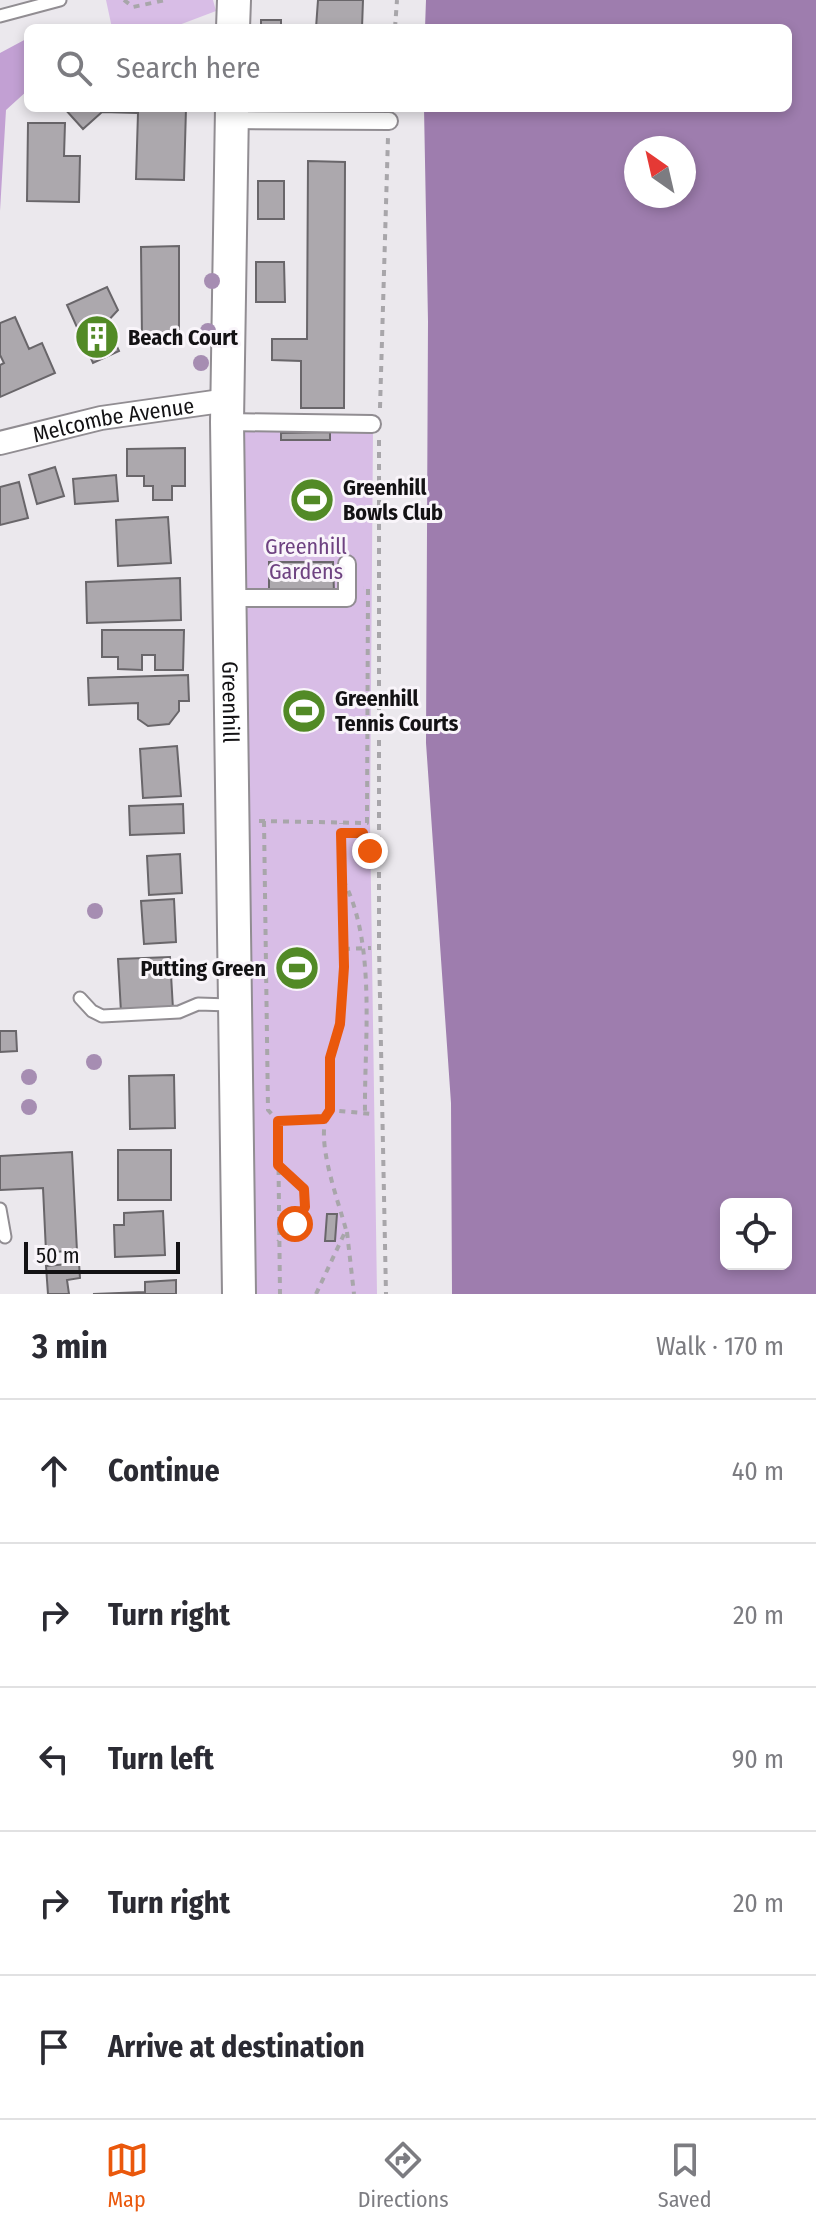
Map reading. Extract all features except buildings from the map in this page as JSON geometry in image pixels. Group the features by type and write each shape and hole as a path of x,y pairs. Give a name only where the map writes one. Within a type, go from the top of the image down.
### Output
{"main road":[{"path":"233,24 234,0"},
{"name":"Greenhill","path":"232,114 228,411 239,1294"}],"street":[{"path":"232,114 389,121"},
{"path":"228,411 377,427"},
{"name":"Melcombe Avenue","path":"0,443 101,418 228,411"},
{"path":"230,598 347,598 347,564"}],"lane":[{"path":"0,16 60,0"},
{"path":"80,998 92,1011 102,1016 179,1012 198,1004 235,1006"},
{"path":"0,1209 5,1237"}],"path":[{"path":"124,0 133,7 166,0"},
{"path":"395,24 397,0"},
{"path":"386,1294 379,948 377,427 389,121"},
{"path":"280,1294 278,1121 268,1110 264,821 367,823 368,588"},
{"path":"341,823 344,949 340,1024 330,1058 330,1110 324,1119 323,1140 346,1230 354,1294"},
{"path":"341,833 363,833 363,852 370,851"},
{"path":"342,879 356,904 366,966 365,1113"},
{"path":"344,949 371,948"},
{"path":"330,1110 372,1114"},
{"path":"278,1121 324,1119"},
{"path":"278,1165 304,1189 305,1207 278,1242"},
{"path":"316,1294 346,1230"}],"green space":[{"path":"106,0 213,0 216,11 182,24 111,24"},
{"name":"Greenhill Gardens","path":"373,429 370,821 377,1294 256,1294 245,1090 240,431"}],"shaded area":[{"path":"426,0 816,0 816,1294 452,1294 451,1103 426,743 428,321 424,112 792,112 792,24 425,24"},
{"path":"24,40 24,94 6,110 0,211 0,53"}],"place":[{"name":"Beach Court","path":"97,337"},
{"name":"Greenhill Bowls Club","path":"312,500"},
{"name":"Greenhill Tennis Courts","path":"304,711"},
{"name":"Putting Green","path":"297,968"}],"route":[{"path":"295,1224 305,1207 304,1189 295,1177 278,1165 278,1121 324,1119 330,1110 330,1058 340,1024 344,967 341,833 363,833 363,852 370,851"}]}
